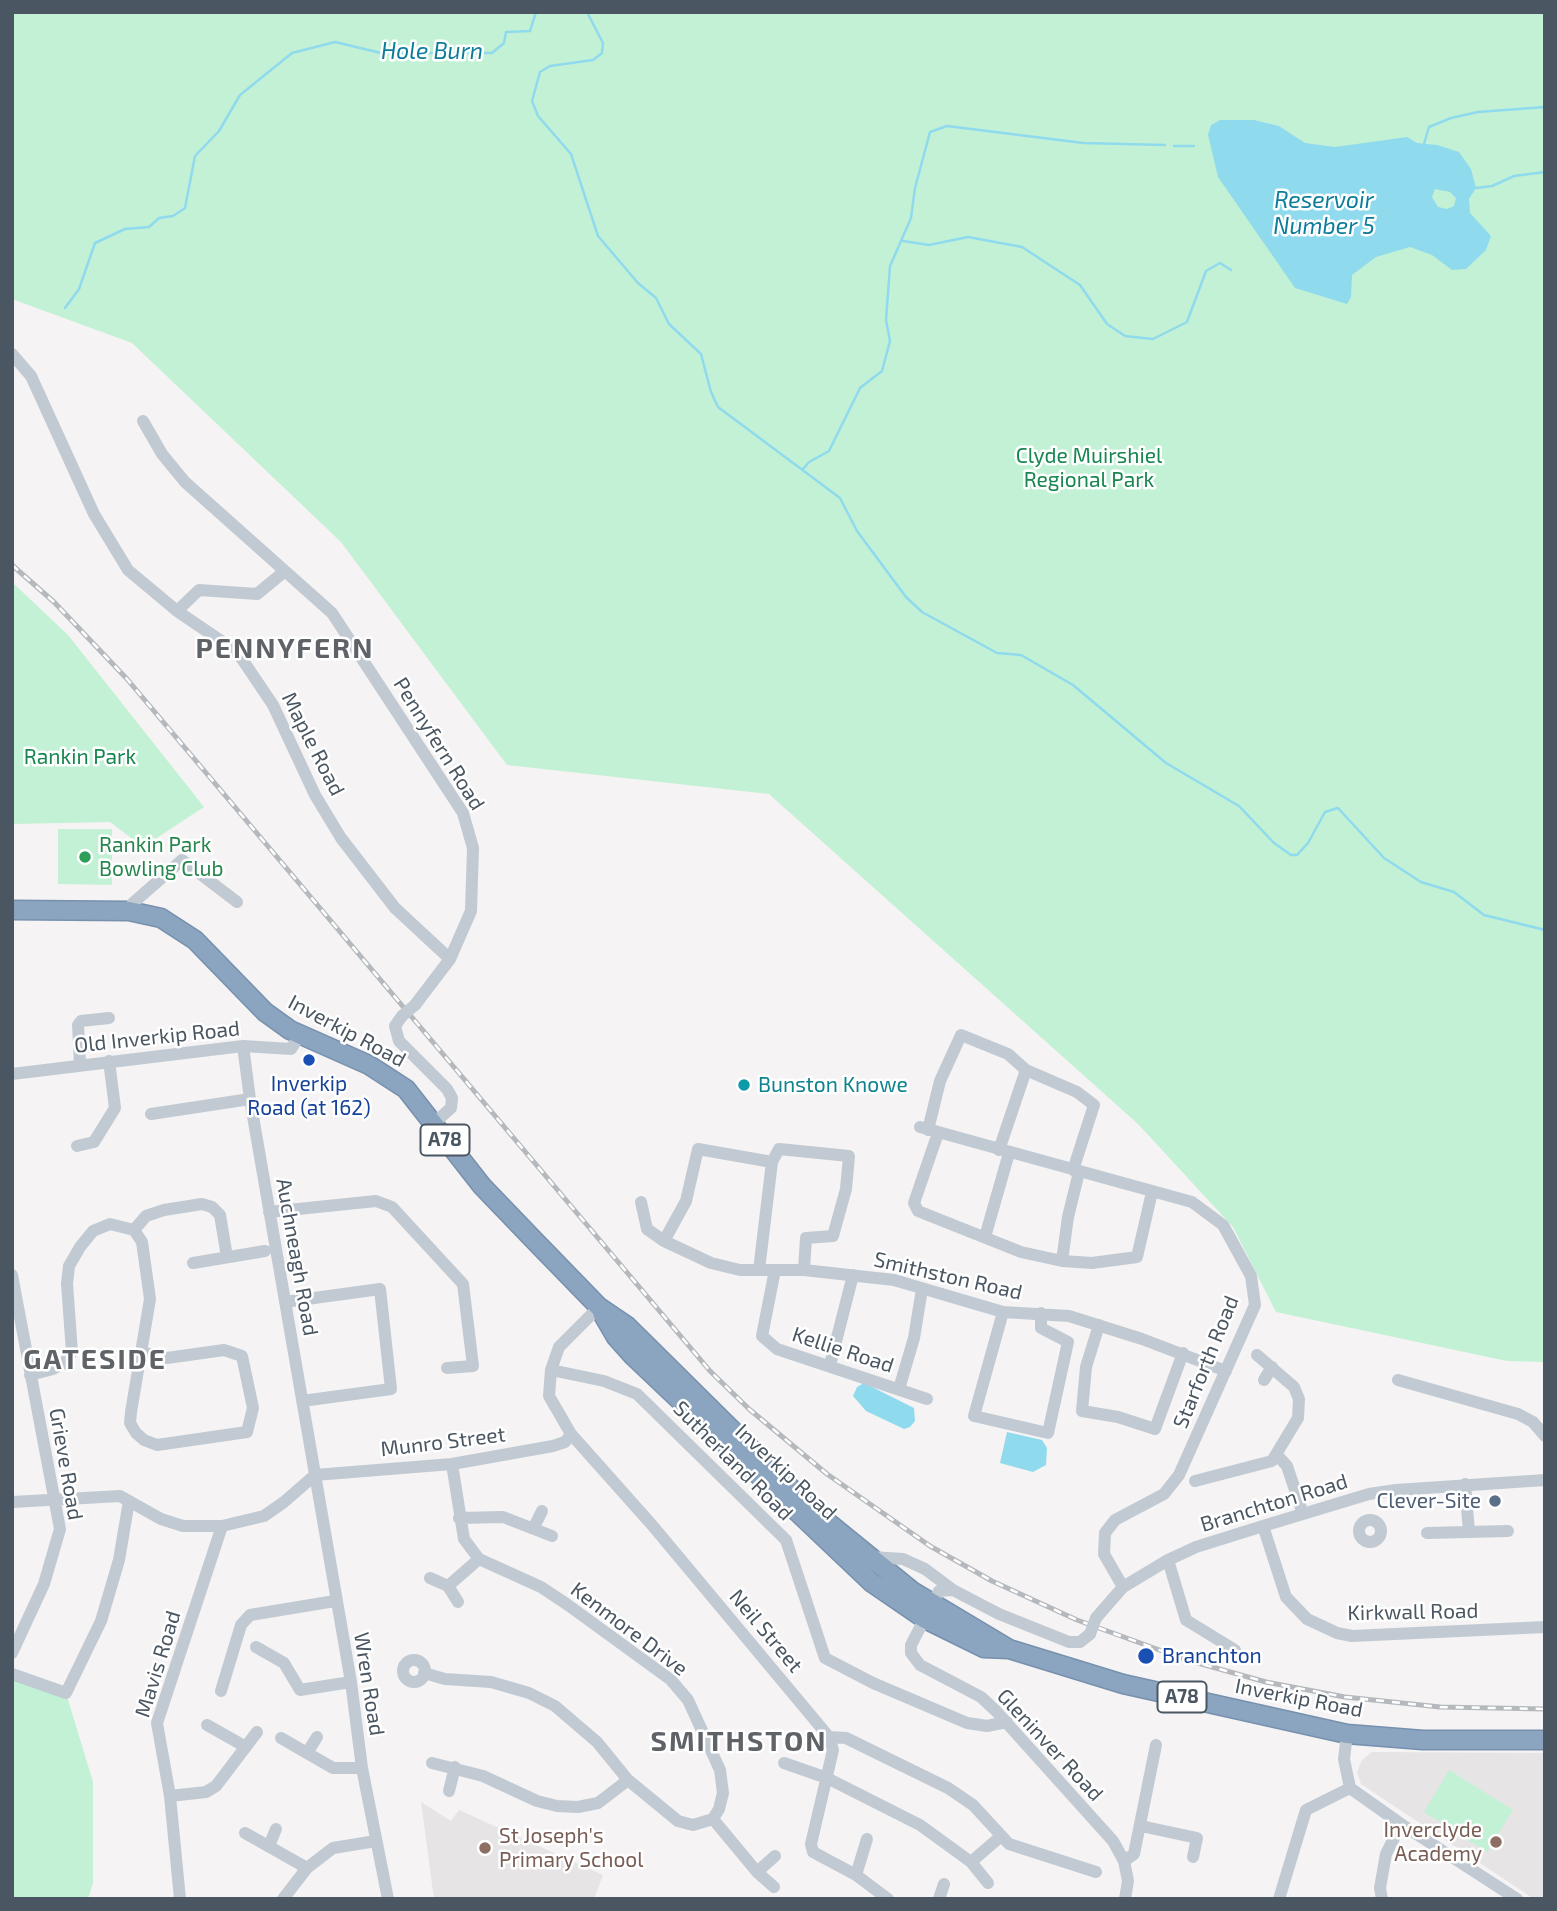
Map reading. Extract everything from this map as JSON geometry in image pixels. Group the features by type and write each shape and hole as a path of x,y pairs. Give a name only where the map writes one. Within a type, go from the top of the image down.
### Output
{"highway":[{"name":"Inverkip Road","path":"12,910 129,911 161,918 186,932 265,1012 299,1036 369,1065 406,1089 482,1186 599,1307 627,1326 815,1512 930,1612 984,1648 1009,1649 1123,1684 1347,1734 1423,1740 1545,1740"},
{"name":"Inverkip Road","path":"599,1307 616,1337 633,1356 716,1438 871,1582 930,1612 990,1636 1009,1649"}],"street":[{"name":"Maple Road","path":"12,354 32,376 94,514 128,570 177,611 233,649 242,659 273,705 315,794 341,838 395,908 450,959"},
{"name":"Pennyfern Road","path":"143,421 162,454 185,482 332,613 463,813 473,848 472,896 467,925 450,959 395,1026 399,1041 447,1089 452,1098 451,1108 433,1124"},
{"path":"177,611 199,590 257,594 285,571"},
{"path":"129,911 133,903 182,860 237,902"},
{"path":"80,1064 78,1025 81,1021 109,1018"},
{"path":"1062,1261 1076,1171 1094,1105 1077,1092 1026,1070 1008,1054 961,1035 940,1081 914,1203 918,1211 1021,1252 1062,1261 1092,1263 1137,1257 1152,1192"},
{"name":"Old Inverkip Road","path":"12,1074 243,1046 290,1049 299,1036"},
{"name":"Auchneagh Road","path":"243,1046 315,1475"},
{"path":"76,1146 94,1142 115,1108 109,1061"},
{"path":"985,1237 1026,1070"},
{"path":"151,1114 250,1099"},
{"name":"Starforth Road","path":"929,1130 1192,1202 1223,1225 1251,1276 1255,1305 1179,1475 1164,1494 1115,1520 1105,1534 1104,1554 1123,1587"},
{"path":"664,1241 686,1201 698,1149 772,1162"},
{"path":"759,1270 768,1177 779,1149 849,1156 846,1189 833,1236 806,1238 804,1270"},
{"path":"269,1212 376,1201 392,1207 463,1284 473,1366 447,1368"},
{"name":"Smithston Road","path":"641,1202 647,1228 664,1241 711,1263 740,1270 804,1270 894,1280 1003,1312 1069,1316 1183,1353 1226,1371"},
{"path":"134,1230 146,1216 202,1204 212,1207 220,1215 227,1257"},
{"path":"30,1375 64,1363 72,1352 66,1284 69,1266 80,1247 93,1231 110,1224 134,1230 142,1242 150,1299 141,1352 130,1423 144,1440 157,1445 247,1432 253,1408 242,1356 224,1350 167,1358 141,1352"},
{"path":"192,1263 265,1251"},
{"name":"Kellie Road","path":"775,1270 762,1336 785,1352 928,1399"},
{"name":"Grieve Road","path":"12,1275 61,1529 44,1584 14,1647"},
{"path":"830,1365 853,1275"},
{"path":"285,1302 380,1289 391,1389 302,1401"},
{"name":"Kellie Road","path":"899,1389 914,1338 922,1289"},
{"path":"551,1370 559,1347 599,1307"},
{"path":"1003,1312 974,1416 1048,1433 1068,1342 1041,1328 1041,1313"},
{"path":"1099,1325 1086,1367 1082,1411 1118,1417 1155,1429 1183,1353"},
{"path":"1195,1481 1211,1470 1266,1464 1278,1455 1298,1418 1299,1399 1287,1378 1257,1355"},
{"path":"1264,1380 1272,1367"},
{"name":"Neil Street","path":"551,1370 549,1396 571,1434 643,1514 829,1737"},
{"name":"Sutherland Road","path":"551,1370 604,1381 637,1394 786,1540 792,1551 818,1643 825,1658 873,1683 967,1723 987,1726 1007,1722"},
{"path":"1398,1380 1518,1414 1533,1422 1545,1436"},
{"name":"Munro Street","path":"315,1475 452,1464 553,1446 565,1442 571,1434"},
{"path":"1278,1455 1287,1466 1303,1514"},
{"path":"448,1586 479,1559 464,1539 452,1464"},
{"path":"12,1502 120,1496 160,1519 183,1526 222,1526 264,1516 315,1475"},
{"name":"Wren Road","path":"315,1475 351,1682 362,1768 388,1899"},
{"name":"Branchton Road","path":"999,1614 1076,1643 1090,1634 1096,1618 1123,1587 1168,1560 1263,1525 1359,1497 1421,1486 1545,1479"},
{"path":"1465,1484 1469,1532"},
{"path":"1359,1497 1367,1520"},
{"path":"12,1674 66,1693 101,1621 119,1560 129,1501"},
{"path":"534,1527 542,1511"},
{"path":"459,1518 503,1517 552,1536"},
{"name":"Kirkwall Road","path":"1263,1525 1286,1597 1307,1619 1337,1633 1352,1636 1545,1627"},
{"name":"Mavis Road","path":"180,1899 170,1796 157,1723 222,1526"},
{"path":"1427,1533 1508,1531"},
{"path":"867,1557 903,1559 925,1569 966,1598 999,1614 990,1636"},
{"name":"Kenmore Drive","path":"479,1559 541,1587 671,1680 688,1700 720,1770 723,1793 713,1819"},
{"path":"1168,1560 1186,1620 1236,1650"},
{"path":"430,1578 448,1586 458,1602"},
{"path":"930,1612 934,1596 939,1591 953,1590"},
{"path":"930,1612 966,1598"},
{"path":"221,1691 241,1625 250,1615 335,1601"},
{"name":"Gleninver Road","path":"930,1612 911,1645 914,1659 981,1697 1007,1722 1113,1841 1124,1861"},
{"path":"256,1647 287,1657 300,1690 351,1682"},
{"path":"424,1674 445,1679 491,1682 529,1693 555,1706 597,1742 628,1780 678,1821 693,1825 713,1819 757,1872 774,1887"},
{"path":"207,1725 246,1747"},
{"path":"170,1796 206,1792 216,1786 257,1732"},
{"path":"1347,1734 1344,1759 1350,1788 1517,1899"},
{"path":"307,1754 317,1737"},
{"path":"888,1899 856,1875 813,1852 811,1844 833,1750 829,1737 846,1738 948,1788 973,1805 1009,1844 1096,1872"},
{"path":"281,1738 340,1770 362,1768"},
{"path":"1125,1899 1128,1881 1124,1861 1134,1854 1156,1745"},
{"path":"432,1762 455,1767 557,1807 598,1803 628,1780"},
{"path":"784,1763 827,1778 920,1825 971,1862 988,1883"},
{"path":"449,1791 455,1767"},
{"path":"1279,1899 1306,1810 1350,1788"},
{"path":"1382,1899 1380,1888 1386,1854 1401,1824"},
{"path":"1141,1825 1197,1838 1193,1857"},
{"path":"269,1846 276,1829"},
{"path":"245,1833 307,1868"},
{"path":"971,1862 1000,1837"},
{"path":"856,1875 867,1839"},
{"path":"284,1898 307,1868 333,1848 376,1841"},
{"path":"757,1872 775,1856"},
{"path":"939,1899 944,1884"}],"shaded area":[{"name":"Inverclyde Academy","path":"1372,1752 1545,1753 1545,1899 1534,1899 1361,1784 1357,1772 1362,1760"},
{"name":"St Joseph's Primary School","path":"421,1802 451,1821 459,1810 603,1875 594,1899 434,1899"}],"green space":[{"name":"Clyde Muirshiel Regional Park","path":"12,12 1545,12 1545,1362 1507,1361 1276,1312 1233,1227 1138,1124 769,794 507,765 341,542 132,343 12,299"},
{"name":"Rankin Park","path":"12,582 68,635 204,807 143,847 110,822 12,824"},
{"name":"Rankin Park Bowling Club","path":"58,829 112,829 112,885 58,884"},
{"path":"12,1674 66,1693 93,1782 93,1883 88,1899 12,1899"},
{"path":"1449,1770 1513,1810 1487,1852 1424,1812"}],"water":[{"name":"Reservoir Number 5","path":"1220,120 1254,120 1279,126 1305,143 1335,147 1407,137 1417,143 1437,145 1459,152 1471,169 1476,188 1469,199 1470,213 1491,236 1486,250 1466,269 1452,270 1432,255 1410,247 1376,257 1352,275 1351,297 1347,304 1295,288 1218,177 1208,135 1211,125","holes":["1435,189 1450,192 1456,198 1454,206 1447,209 1438,207 1432,197"]},
{"path":"864,1383 914,1408 915,1421 910,1427 904,1429 866,1411 853,1396 857,1387"},
{"path":"1007,1432 1042,1440 1047,1448 1046,1465 1033,1472 1000,1463"}],"waterway":[{"name":"Hole Burn","path":"65,308 79,289 95,243 125,229 149,227 159,218 173,216 185,208 195,156 219,131 240,95 292,53 335,42 381,53 492,53 504,43 506,32 530,31 536,12"},
{"path":"587,12 603,43 602,53 593,60 550,66 540,72 532,101 538,116 571,154 598,236 638,283 656,298 669,324 701,354 718,407 840,498 857,531 906,597 922,612 997,653 1021,655 1073,685 1166,763 1239,806 1274,843 1291,855 1297,855 1308,843 1325,812 1338,808 1384,858 1421,882 1454,892 1484,915 1545,930"},
{"path":"1424,144 1429,127 1451,118 1478,112 1545,107"},
{"path":"803,469 809,462 829,451 860,388 882,371 890,341 886,320 890,266 911,218 915,188 930,132 947,126 1083,143 1165,145"},
{"path":"1174,146 1194,146"},
{"path":"1476,188 1492,186 1514,176 1545,172"},
{"path":"903,241 929,245 968,237 1022,247 1080,285 1107,324 1125,336 1153,339 1187,322 1206,271 1220,263 1231,270"}],"railway":[{"path":"12,565 54,602 127,679 710,1371 749,1409 827,1474 930,1546 992,1581 1077,1620 1187,1660 1266,1682 1345,1697 1440,1707 1545,1709"}],"place":[{"name":"Rankin Park Bowling Club","path":"85,857"},
{"name":"Inverkip Road (at 162)","path":"309,1060"},
{"name":"Bunston Knowe","path":"744,1085"},
{"name":"Clever-Site","path":"1495,1501"},
{"name":"Branchton","path":"1146,1656"},
{"name":"Inverclyde Academy","path":"1496,1842"},
{"name":"St Joseph's Primary School","path":"485,1848"}],"district":[{"name":"PENNYFERN","path":"285,649"},
{"name":"GATESIDE","path":"95,1360"},
{"name":"SMITHSTON","path":"739,1742"}]}
